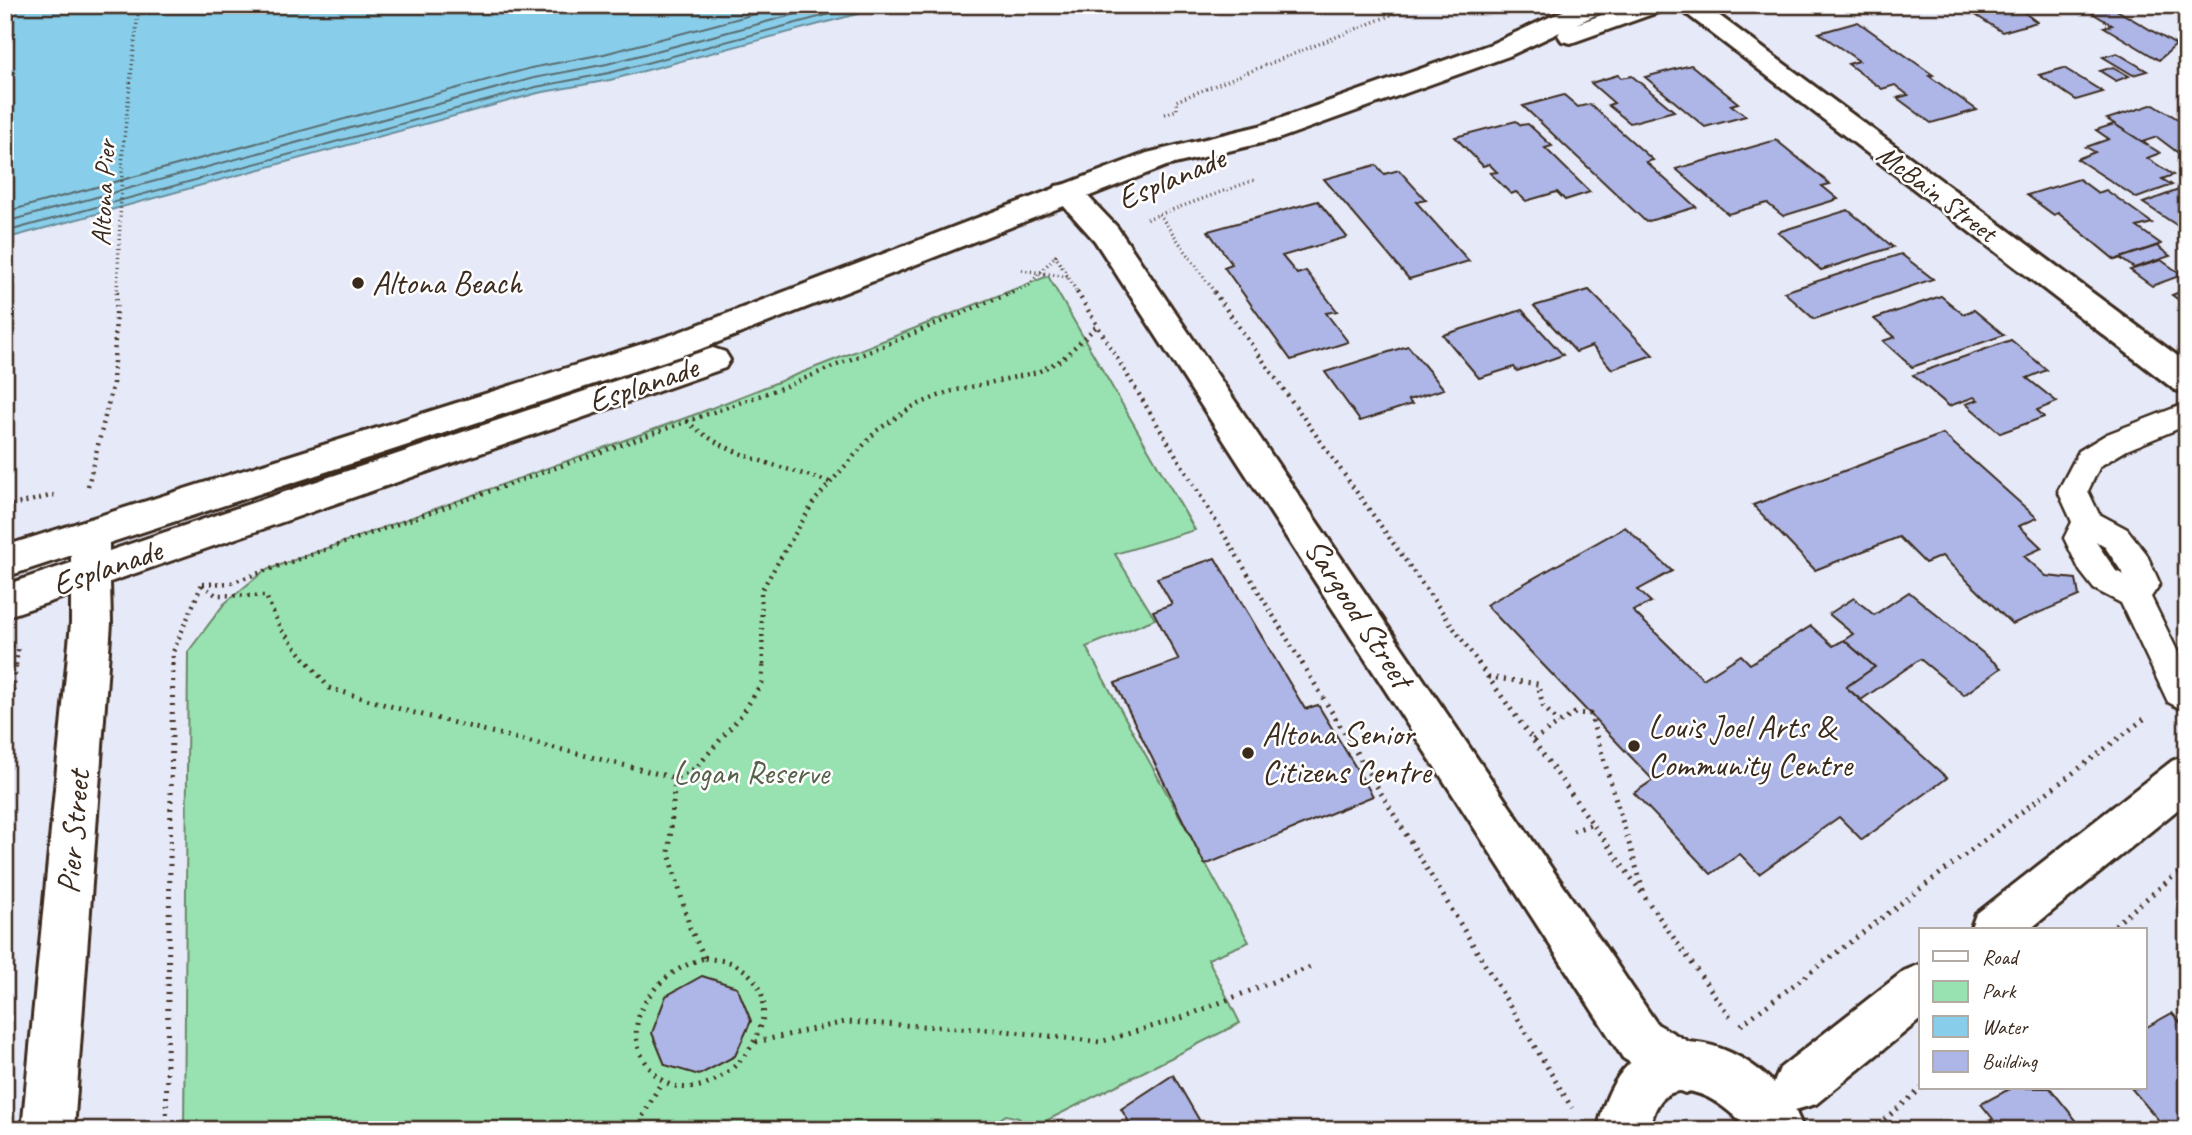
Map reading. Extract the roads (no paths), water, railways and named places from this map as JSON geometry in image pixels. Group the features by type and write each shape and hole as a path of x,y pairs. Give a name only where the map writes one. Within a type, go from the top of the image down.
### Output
{"street":[{"name":"Esplanade","path":"5,562 91,553 694,368 1077,203 1157,159 1268,133 1500,50 1597,5"},
{"name":"Esplanade","path":"1500,50 1580,33 1655,5"},
{"name":"McBain Street","path":"1688,5 2187,381"},
{"name":"Sargood Street","path":"1077,203 1106,234 1121,257 1645,1084"},
{"name":"Esplanade","path":"5,601 91,553"},
{"name":"Pier Street","path":"48,1130 89,637 91,553"},
{"path":"1996,928 2187,775"},
{"path":"1645,1084 1697,1068 1723,1076 1778,1110 1919,990"}],"lane":[{"path":"2184,695 2133,594 2105,579 2091,562 2079,538 2087,522 2073,491 2089,459 2118,442 2187,413"}],"water":[{"path":"5,5 891,5 610,80 538,93 5,239"}],"place":[{"name":"Altona Beach","path":"358,283"},
{"name":"Louis Joel Arts & Community Centre","path":"1634,746"},
{"name":"Altona Senior Citizens Centre","path":"1248,753"}],"park label":[{"name":"Logan Reserve","path":"751,773"}]}
